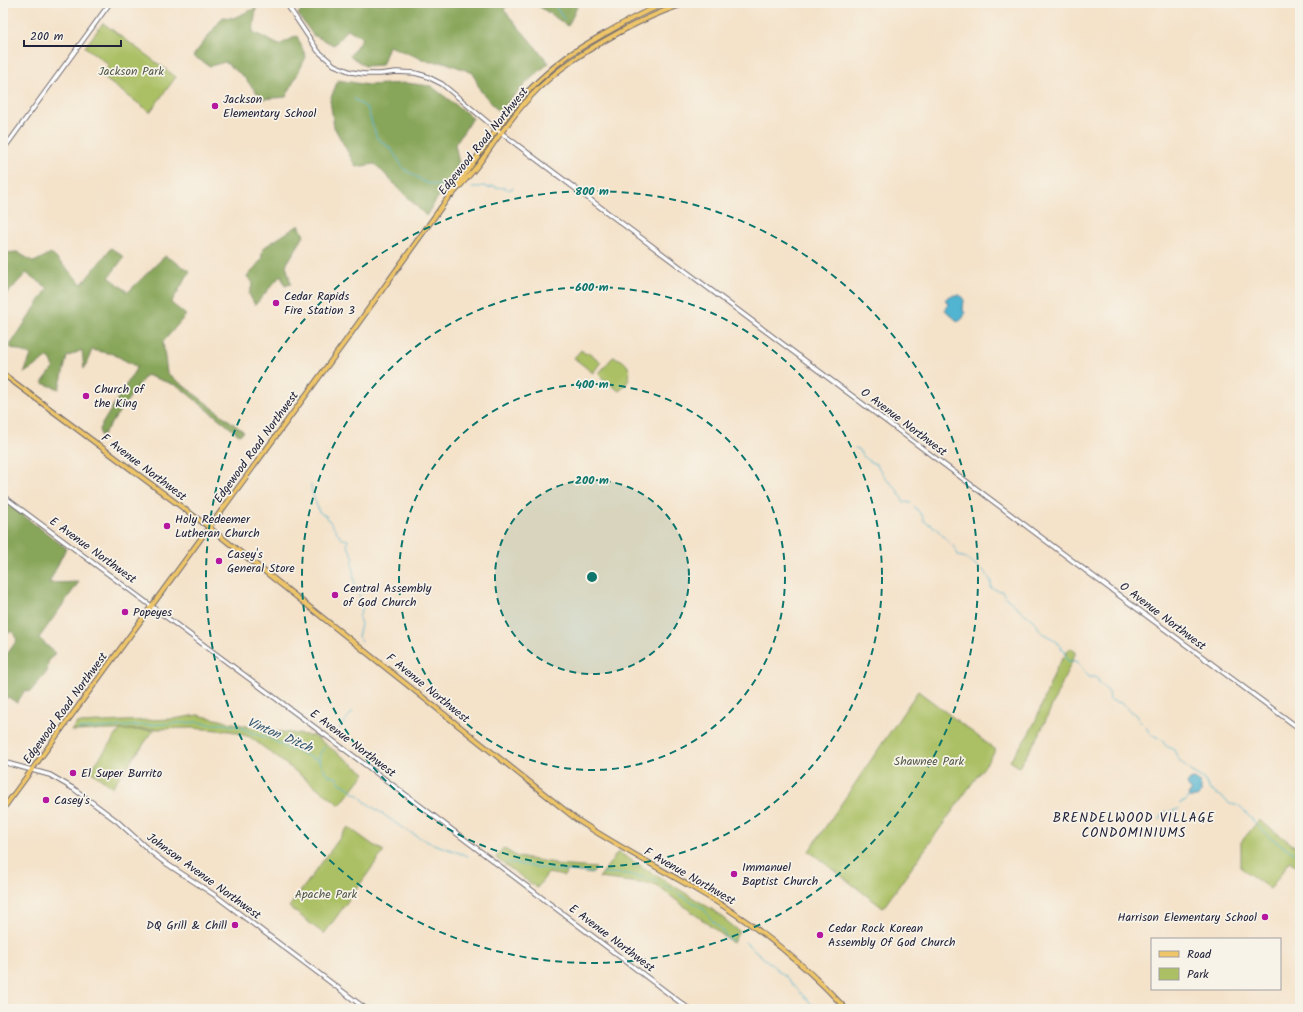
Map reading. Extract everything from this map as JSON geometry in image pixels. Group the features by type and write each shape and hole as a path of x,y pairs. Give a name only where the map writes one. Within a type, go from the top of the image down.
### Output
{"main road":[{"name":"Edgewood Road Northwest","path":"3,809 210,528 439,211 510,110 526,92 547,73 587,43 628,20 668,3"},
{"name":"Edgewood Road Northwest","path":"439,211 478,165 501,132 531,96 571,60 642,20 687,3"},
{"name":"F Avenue Northwest","path":"3,374 210,528 570,814 603,837 703,894 752,926 802,966 846,1009"}],"street":[{"path":"3,150 110,3"},
{"name":"O Avenue Northwest","path":"286,3 310,42 318,52 334,65 351,72 364,74 414,73 426,76 442,84 496,129 1091,575 1300,729"},
{"name":"E Avenue Northwest","path":"3,496 690,1009"},
{"name":"Johnson Avenue Northwest","path":"3,762 57,779 74,789 117,821 159,858 215,896 366,1009"}],"green space":[{"path":"307,3 508,3 504,10 549,63 528,81 499,112 480,90 473,73 444,62 430,62 389,46 382,65 365,66 350,56 362,38 348,29 334,45 313,35 298,14"},
{"path":"534,3 575,3 578,5 568,26"},
{"path":"256,8 253,32 279,45 297,36 306,57 286,97 262,99 243,76 225,62 210,66 193,56 223,17 233,18"},
{"name":"Jackson Park","path":"103,23 176,77 150,112 101,76 109,65 85,47"},
{"path":"338,80 368,85 406,83 431,86 473,118 455,144 459,164 426,216 375,164 356,167 334,127 330,100"},
{"path":"299,225 304,236 286,265 291,284 285,286 281,275 255,305 249,294 253,283 247,277 261,260 263,248"},
{"path":"111,248 124,257 109,277 128,292 165,256 190,271 171,303 186,315 163,342 167,373 244,432 239,435 178,386 146,375 101,437 99,429 137,367 113,354 92,350 84,369 82,350 67,357 59,389 42,383 54,367 49,357 24,373 31,355 9,347 48,288 26,273 8,293 3,291 3,253 17,252 34,262 51,253 82,284"},
{"path":"581,350 586,354 588,352 601,362 593,373 574,358"},
{"path":"613,357 625,362 630,371 628,382 619,391 600,376 599,373"},
{"path":"3,500 66,548 49,583 79,582 39,638 55,653 48,662 47,672 30,692 25,690 17,703 8,697 3,701 3,660 17,640 12,631 3,636"},
{"path":"1070,648 1076,652 1039,735 1019,767 1010,761 1035,722 1057,667"},
{"name":"Shawnee Park","path":"918,691 996,750 883,908 809,851"},
{"path":"198,715 259,729 314,736 365,773 340,805 250,737 231,731 191,728 71,731 77,723 173,719"},
{"path":"120,730 154,730 112,787 90,771"},
{"path":"1259,820 1300,850 1300,869 1290,861 1270,889 1241,868 1241,842"},
{"name":"Apache Park","path":"348,827 384,851 324,934 289,907"},
{"path":"503,848 517,857 555,863 554,865 596,868 592,874 568,870 564,876 548,873 537,888 496,858"},
{"path":"618,852 713,910 739,931 733,943 656,885 599,878"}],"water":[{"path":"960,295 964,300 963,310 965,313 960,321 956,320 945,310 949,304 945,300 950,296"},
{"path":"1194,779 1199,782 1201,793 1197,797 1189,797 1188,794 1192,791 1187,784 1190,780"}],"waterway":[{"path":"553,3 564,19"},
{"path":"354,99 367,108 377,138 391,149 404,169 426,183 443,186"},
{"path":"472,188 484,186 489,188 493,186 506,188 509,190 513,188"},
{"path":"855,448 859,449 862,455 876,464 887,480 895,487 904,502 911,503"},
{"path":"311,485 319,512 326,516 342,539 348,540 347,545 354,558 352,562 355,586 363,604 359,618 361,624 358,637 362,641"},
{"path":"914,506 923,517 924,521 936,528 954,547 959,556 966,558 985,572 991,581 991,588 1003,592 1005,597 1034,621 1042,633 1055,640 1062,649 1065,650 1068,661 1077,661 1089,677 1098,679 1099,683 1109,692 1110,700 1124,704 1134,713 1141,723"},
{"path":"334,735 353,711"},
{"name":"Vinton Ditch","path":"78,729 197,722 240,727 255,734 269,738 290,750 294,750 320,761 324,770 328,774 337,778 340,783 351,789 364,801 404,829 428,842 468,856"},
{"path":"1146,727 1150,734 1161,739 1166,746 1174,750 1179,760 1190,771 1204,779 1210,790 1230,804 1241,808 1268,836 1300,857"},
{"path":"320,761 320,754 326,745"},
{"path":"1180,804 1181,802 1185,802 1189,797"},
{"path":"1159,820 1165,811 1179,809"},
{"name":"Vinton Ditch","path":"507,862 553,870 593,873"},
{"name":"Vinton Ditch","path":"603,873 627,874 656,880 704,909 727,938 733,940"},
{"name":"Vinton Ditch","path":"745,942 787,978 809,1002 820,1009"}],"place":[{"name":"Jackson Elementary School","path":"215,106"},
{"name":"Cedar Rapids Fire Station 3","path":"276,303"},
{"name":"Church of the King","path":"86,396"},
{"name":"Holy Redeemer Lutheran Church","path":"167,526"},
{"name":"Casey's General Store","path":"219,561"},
{"name":"Central Assembly of God Church","path":"335,595"},
{"name":"Popeyes","path":"125,612"},
{"name":"El Super Burrito","path":"73,773"},
{"name":"Casey's","path":"46,800"},
{"name":"Immanuel Baptist Church","path":"734,874"},
{"name":"Harrison Elementary School","path":"1265,917"},
{"name":"DQ Grill & Chill","path":"235,925"},
{"name":"Cedar Rock Korean Assembly Of God Church","path":"820,935"}],"district":[{"name":"BRENDELWOOD VILLAGE CONDOMINIUMS","path":"1134,824"}]}
